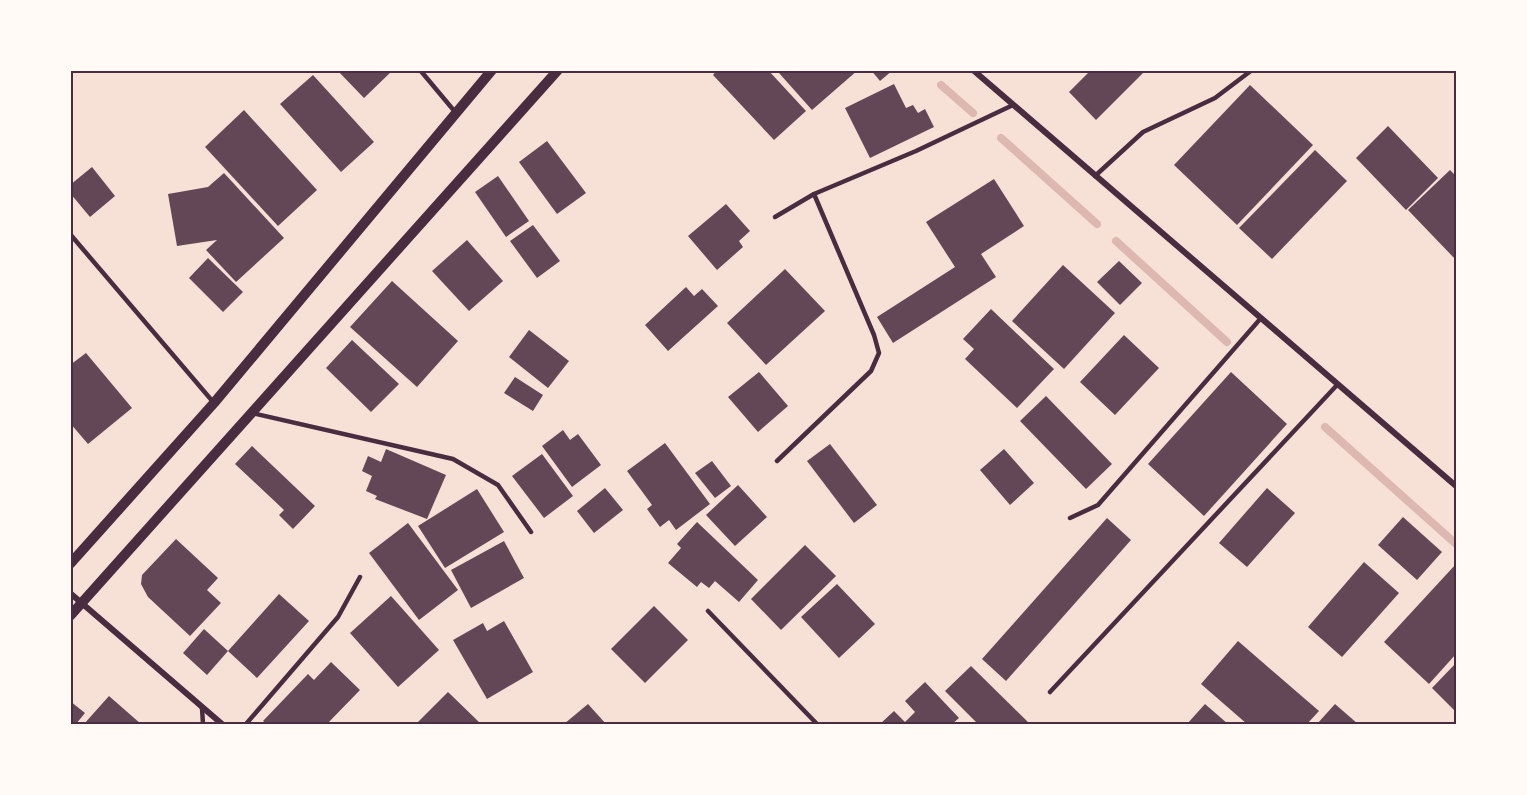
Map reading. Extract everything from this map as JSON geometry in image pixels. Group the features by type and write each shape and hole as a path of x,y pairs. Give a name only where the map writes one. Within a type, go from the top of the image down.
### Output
{"street":[{"path":"70,564 214,403 492,70"},
{"path":"70,616 558,70"},
{"path":"973,70 1456,486"},
{"path":"70,593 222,724"}],"lane":[{"path":"420,70 456,113"},
{"path":"1095,176 1143,132 1215,98 1252,70"},
{"path":"776,217 814,194 916,151 1013,105"},
{"path":"777,461 871,371 879,353 874,335 814,194"},
{"path":"70,234 214,403"},
{"path":"1070,518 1098,505 1261,318"},
{"path":"1050,692 1338,384"},
{"path":"252,413 453,459 498,485 531,532"},
{"path":"246,724 338,617 360,577"},
{"path":"708,611 817,724"},
{"path":"202,708 202,724"}],"building":[{"path":"337,70 393,70 364,98"},
{"path":"717,70 768,70 806,111 774,140 713,75"},
{"path":"782,70 858,70 812,110 779,73"},
{"path":"871,70 893,70 880,81"},
{"path":"1091,70 1146,70 1096,120 1069,92"},
{"path":"313,75 374,142 341,172 280,104"},
{"path":"894,84 906,108 913,105 918,113 925,109 934,127 870,158 845,108"},
{"path":"1250,85 1313,145 1237,225 1174,165"},
{"path":"244,110 317,190 278,226 205,147"},
{"path":"1388,126 1438,178 1406,210 1356,158"},
{"path":"547,141 586,193 557,214 519,162"},
{"path":"1315,150 1347,181 1272,259 1239,228"},
{"path":"92,167 115,196 90,217 70,193 70,185"},
{"path":"1450,170 1456,176 1456,260 1408,210"},
{"path":"224,173 284,238 236,282 206,250 217,240 177,246 168,194 208,187"},
{"path":"498,176 529,221 506,237 475,192"},
{"path":"994,179 1024,226 981,254 996,277 893,343 877,317 955,267 926,222"},
{"path":"726,204 750,231 739,241 743,247 717,270 688,236"},
{"path":"533,225 560,261 537,278 510,241"},
{"path":"467,240 503,281 469,311 432,271"},
{"path":"208,258 243,292 223,312 189,278"},
{"path":"1119,261 1142,283 1120,305 1097,282"},
{"path":"1063,265 1115,313 1064,369 1012,321"},
{"path":"785,269 825,311 766,365 727,323"},
{"path":"392,281 458,341 417,387 350,327"},
{"path":"686,287 694,296 702,289 718,306 668,351 645,325"},
{"path":"991,309 1054,369 1017,408 965,359 974,349 963,339"},
{"path":"529,330 569,361 548,388 509,357"},
{"path":"1124,335 1159,368 1115,415 1080,382"},
{"path":"352,340 399,384 371,412 326,368"},
{"path":"86,353 132,408 88,444 70,423 70,365"},
{"path":"759,372 788,406 758,432 728,397"},
{"path":"1231,372 1287,424 1204,516 1148,464"},
{"path":"515,377 543,395 533,411 504,393"},
{"path":"1046,396 1112,464 1086,489 1020,421"},
{"path":"563,430 570,440 578,434 601,465 572,487 542,446"},
{"path":"665,443 710,504 676,530 669,520 660,527 647,509 652,505 627,471"},
{"path":"830,444 877,505 854,523 807,461"},
{"path":"252,446 315,506 293,529 279,515 284,510 235,464"},
{"path":"386,449 446,475 427,519 375,499 377,496 366,491 372,476 362,471 368,456 381,462"},
{"path":"1004,449 1034,483 1010,505 980,470"},
{"path":"542,454 573,496 544,518 512,476"},
{"path":"712,461 731,486 715,498 695,473"},
{"path":"738,485 767,517 735,546 706,515"},
{"path":"605,488 623,510 594,533 577,511"},
{"path":"1267,488 1295,513 1247,567 1219,543"},
{"path":"477,489 504,532 445,568 418,526"},
{"path":"1403,517 1442,552 1417,580 1378,545"},
{"path":"1107,518 1131,540 1006,681 982,659"},
{"path":"697,522 758,580 739,602 715,581 709,588 701,582 697,587 668,563 681,548 677,544"},
{"path":"408,523 458,590 419,620 369,553"},
{"path":"176,539 218,578 207,590 221,603 190,636 148,597 141,584 142,575"},
{"path":"504,541 524,578 471,608 451,570"},
{"path":"805,545 836,576 781,630 751,599"},
{"path":"1364,562 1399,593 1342,657 1308,627"},
{"path":"1456,564 1456,654 1429,684 1384,642"},
{"path":"837,584 875,624 839,658 801,617"},
{"path":"279,594 309,621 257,678 228,651"},
{"path":"391,596 439,650 398,687 350,633"},
{"path":"654,606 688,640 645,683 611,649"},
{"path":"504,621 533,672 487,699 453,640 483,623 487,631"},
{"path":"204,629 228,651 207,675 183,653"},
{"path":"1238,641 1319,711 1307,724 1247,724 1201,684"},
{"path":"331,662 360,690 327,724 267,724 263,721 308,674 314,680"},
{"path":"1456,663 1456,712 1432,688"},
{"path":"971,666 1030,724 978,724 945,691"},
{"path":"925,682 959,718 952,724 880,724 894,711 905,722 915,712 905,701"},
{"path":"448,692 481,724 416,724"},
{"path":"109,696 141,724 84,724"},
{"path":"70,701 85,713 76,724 70,724"},
{"path":"588,704 606,724 564,724"},
{"path":"1205,704 1228,724 1187,724"},
{"path":"1335,704 1358,724 1317,724"}],"waterway":[{"path":"941,85 973,113"},
{"path":"1001,138 1097,224"},
{"path":"1116,241 1227,342"},
{"path":"1325,427 1456,544"}]}
